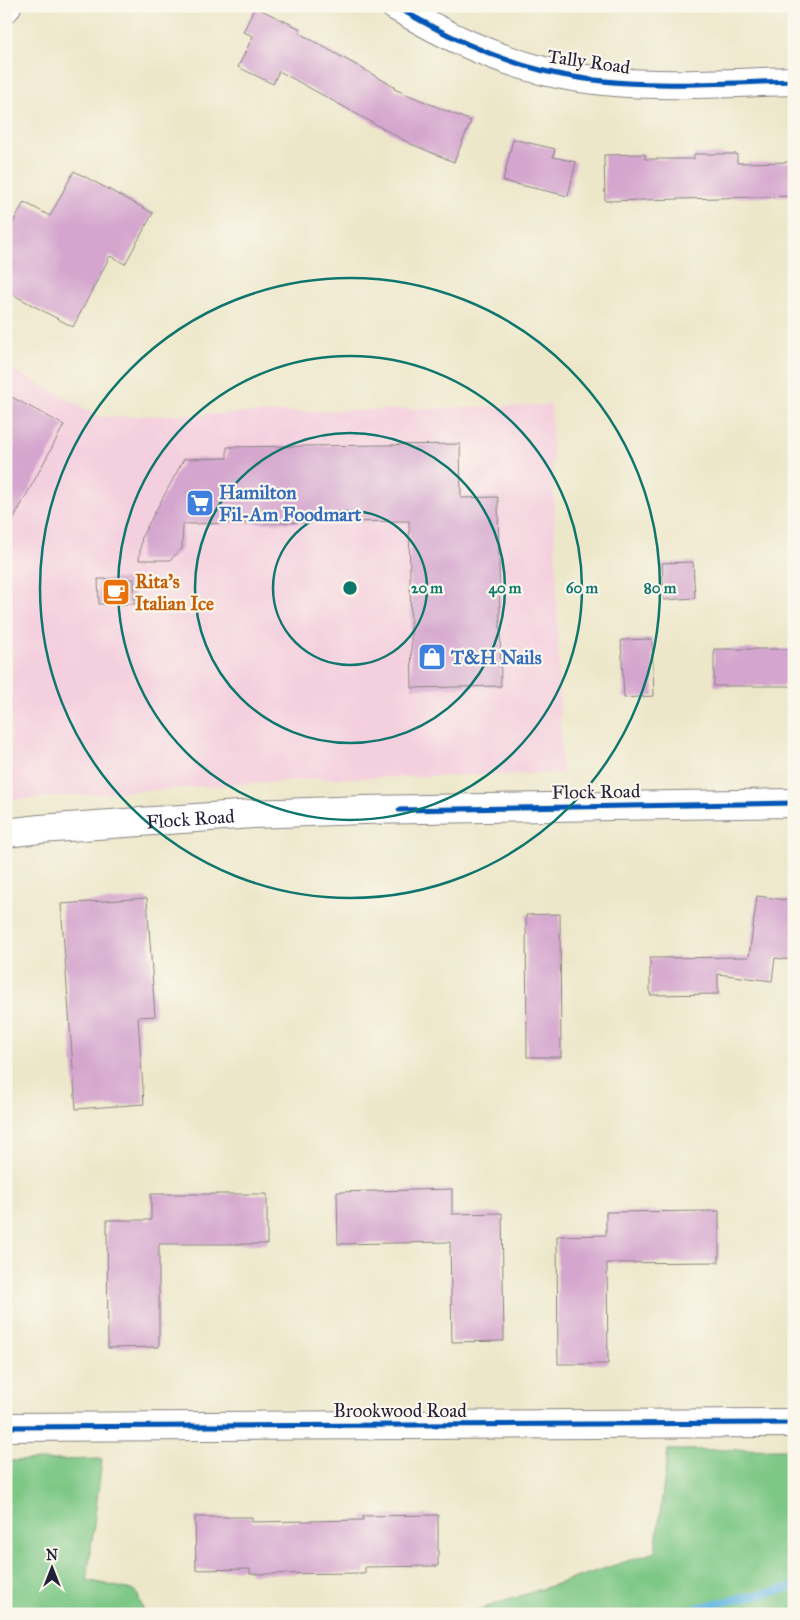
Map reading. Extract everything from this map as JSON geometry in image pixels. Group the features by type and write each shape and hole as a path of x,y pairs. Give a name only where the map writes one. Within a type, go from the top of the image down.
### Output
{"street":[{"name":"Tally Road","path":"395,6 445,35 498,57 545,71 601,81 658,84 794,82"},
{"name":"Flock Road","path":"6,833 262,814 363,810 794,803"},
{"name":"Brookwood Road","path":"6,1427 794,1423"}],"shaded area":[{"path":"6,366 101,417 551,405 562,773 312,779 10,800 13,648 6,644"}],"green space":[{"path":"794,1449 794,1614 465,1614 655,1552 668,1450"},
{"path":"102,1459 87,1580 136,1591 145,1614 6,1614 6,1461"}],"building":[{"path":"255,7 301,29 299,33 395,87 394,89 471,121 454,162 411,144 279,71 273,84 238,67 253,36 243,32"},
{"path":"513,139 555,149 553,157 576,162 568,196 503,181"},
{"path":"645,154 645,159 694,159 694,154 737,154 737,163 794,162 794,196 605,201 604,155"},
{"path":"74,171 153,213 125,264 110,256 73,327 6,291 6,236 24,202 50,216"},
{"path":"6,394 64,425 6,533"},
{"path":"460,444 461,498 498,497 501,686 412,688 409,521 183,524 182,549 170,560 139,560 142,536 184,459 227,458 227,447"},
{"path":"693,562 695,598 664,600 662,563"},
{"name":"Rita's Italian Ice","path":"98,579 134,579 135,604 99,604"},
{"path":"652,639 654,696 624,698 621,640"},
{"path":"714,649 794,649 794,686 714,686"},
{"path":"757,896 794,901 794,946 792,960 775,958 772,981 718,974 718,994 650,995 650,958 749,957"},
{"path":"147,898 155,1016 138,1017 144,1104 76,1109 61,904"},
{"path":"560,914 561,1057 527,1057 526,915"},
{"path":"452,1189 452,1214 502,1213 504,1341 452,1342 450,1242 338,1244 337,1192"},
{"path":"151,1194 267,1194 267,1244 159,1244 159,1347 108,1348 107,1220 151,1220"},
{"path":"719,1211 719,1262 607,1263 608,1364 558,1364 557,1236 606,1235 606,1212"},
{"path":"438,1515 438,1566 365,1567 365,1573 250,1574 250,1569 196,1570 195,1517 252,1517 252,1522 363,1520 363,1516"}],"waterway":[{"path":"668,1614 794,1587"}],"cycle path":[{"path":"395,6 485,52 544,71 575,77 606,81 668,84 794,81"},
{"path":"399,810 794,803"},
{"path":"6,1427 794,1423"}],"place":[{"name":"Hamilton Fil-Am Foodmart","path":"200,503"},
{"name":"Rita's Italian Ice","path":"116,592"},
{"name":"T&H Nails","path":"432,657"}]}
